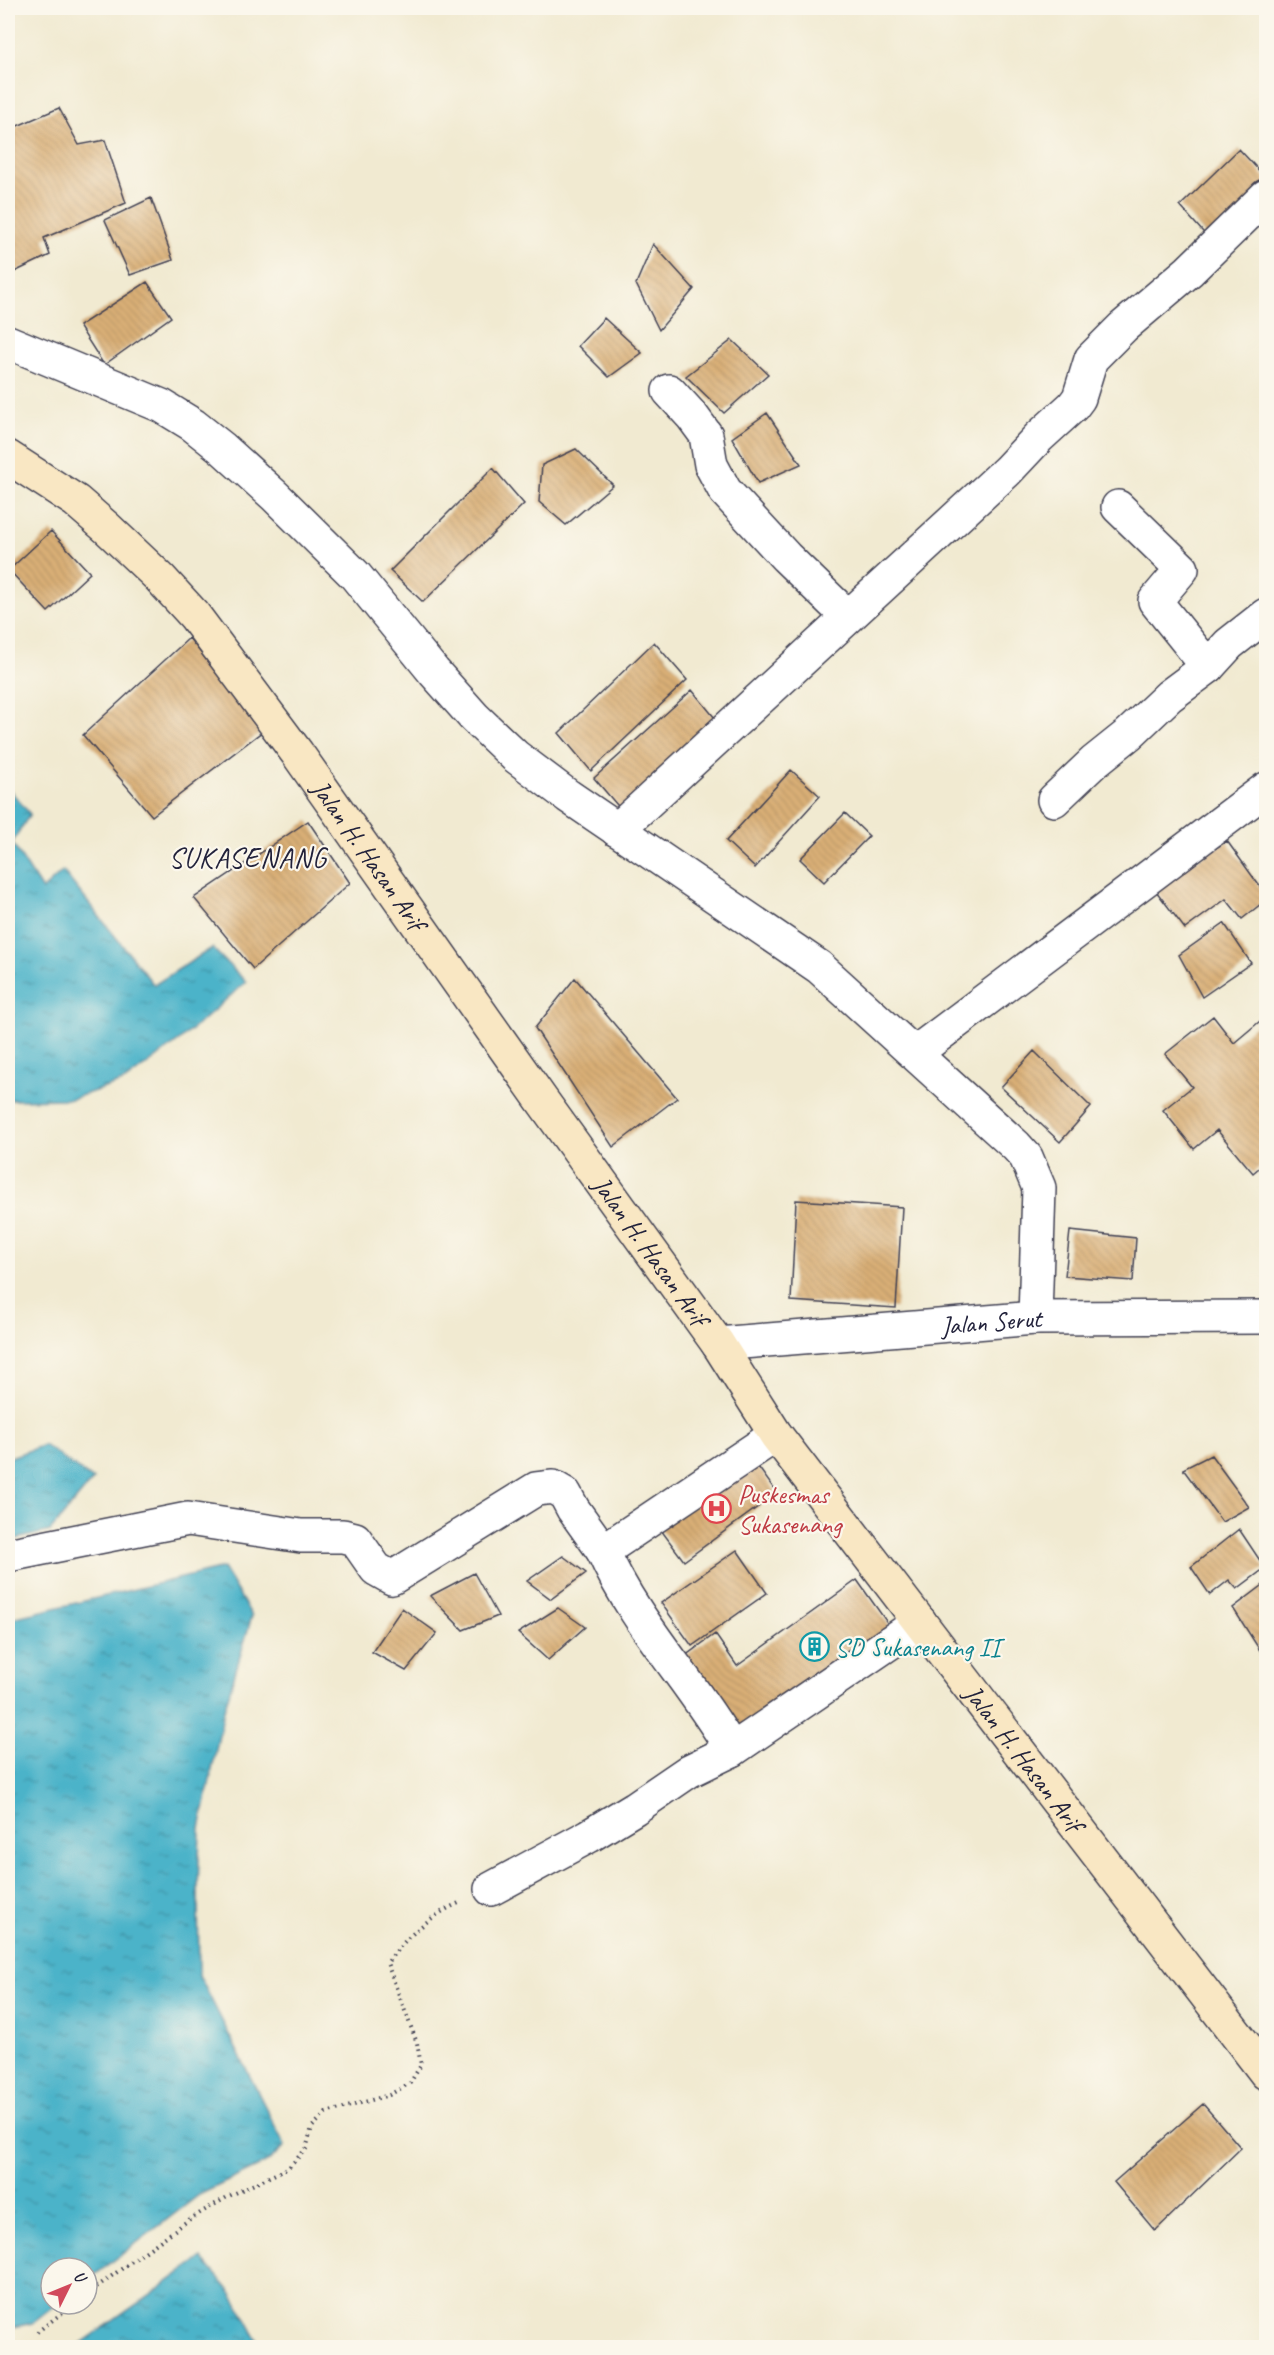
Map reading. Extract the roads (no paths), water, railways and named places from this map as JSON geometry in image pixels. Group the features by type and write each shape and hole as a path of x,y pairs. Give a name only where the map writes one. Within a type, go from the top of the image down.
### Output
{"main road":[{"name":"Jalan H. Hasan Arif","path":"8,458 76,501 92,514 153,571 194,615 304,763 541,1099 718,1344 776,1435 1266,2073"}],"street":[{"path":"617,830 1007,471 1079,398 1091,359 1123,327 1189,271 1266,196"},
{"path":"8,342 162,406 193,425 222,448 275,496 355,575 434,672 474,717 514,756 617,830 819,967 1016,1146 1026,1157 1039,1188 1035,1318"},
{"path":"669,391 706,435 711,465 725,491 786,557 849,617"},
{"path":"1118,507 1182,569 1155,601 1209,667"},
{"path":"1054,801 1094,762 1129,734 1169,696 1209,667 1228,644 1266,615"},
{"path":"915,1053 1266,789"},
{"name":"Jalan Serut","path":"718,1344 1035,1318 1266,1317"},
{"path":"603,1551 776,1435"},
{"path":"8,1555 188,1519 301,1536 343,1536 355,1539 376,1569 392,1578 536,1489 553,1487 565,1494 603,1551 624,1595 713,1719 732,1750"},
{"path":"491,1889 589,1836 689,1771 732,1750 920,1622"}],"water":[{"path":"8,788 30,814 12,843 42,890 63,871 154,985 212,948 246,982 180,1040 125,1081 71,1099 8,1100"},
{"path":"44,1445 93,1480 50,1531 8,1541 8,1458"},
{"path":"223,1568 252,1616 224,1710 200,1829 199,1975 285,2146 267,2162 199,2195 99,2272 99,2256 39,2256 39,2316 42,2316 33,2323 8,2328 8,1619"},
{"path":"202,2258 233,2295 261,2347 76,2347"}],"place":[{"name":"Puskesmas Sukasenang","path":"717,1509"},
{"name":"SD Sukasenang II","path":"814,1647"}],"district":[{"name":"SUKASENANG","path":"248,857"}]}
